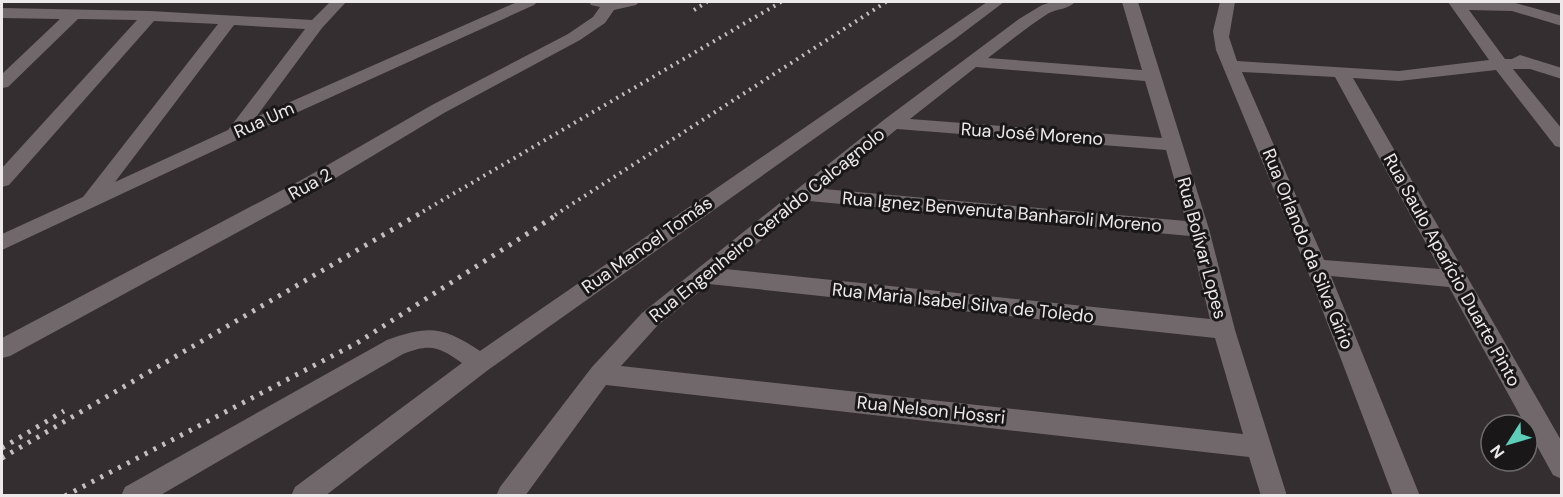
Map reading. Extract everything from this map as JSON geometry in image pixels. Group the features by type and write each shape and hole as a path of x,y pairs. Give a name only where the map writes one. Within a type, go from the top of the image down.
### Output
{"street":[{"path":"123,16 137,2"},
{"path":"234,134 316,26 338,2"},
{"name":"Rua Um","path":"2,243 234,134 529,2"},
{"path":"602,4 631,2"},
{"name":"Rua Manoel Tomás","path":"304,495 480,363 996,2"},
{"name":"Rua Engenheiro Geraldo Calcagnolo","path":"508,495 600,374 636,332 702,275 891,123 1047,8 1068,2"},
{"name":"Rua Bolívar Lopes","path":"1130,2 1199,229 1224,330 1274,495"},
{"name":"Rua Orlando da Silva Gírio","path":"1227,2 1220,37 1317,267 1407,495"},
{"name":"Rua 2","path":"2,349 312,183 438,109 574,37 599,20 602,4"},
{"path":"1562,21 1519,7 1500,5 1463,7 1500,64 1562,142"},
{"path":"2,14 150,16 316,26"},
{"path":"2,83 74,14"},
{"path":"2,180 150,16"},
{"path":"91,200 230,20"},
{"path":"1490,49 1562,74"},
{"path":"973,62 1152,76"},
{"path":"1232,66 1400,76 1500,64 1531,64"},
{"name":"Rua Saulo Aparício Duarte Pinto","path":"1341,73 1562,467"},
{"name":"Rua José Moreno","path":"891,123 1173,145"},
{"name":"Rua Ignez Benvenuta Banharoli Moreno","path":"805,194 1199,229"},
{"path":"1317,267 1457,279"},
{"name":"Rua Maria Isabel Silva de Toledo","path":"702,275 1224,330"},
{"path":"134,495 395,346 414,339 439,337 480,363"},
{"name":"Rua Nelson Hossri","path":"600,374 1261,447"}],"railway":[{"path":"694,10 707,2"},
{"path":"417,215 781,2"},
{"path":"555,215 886,2"},
{"path":"2,458 419,214"},
{"path":"65,496 357,343 558,214"},
{"path":"2,448 64,411"}]}
